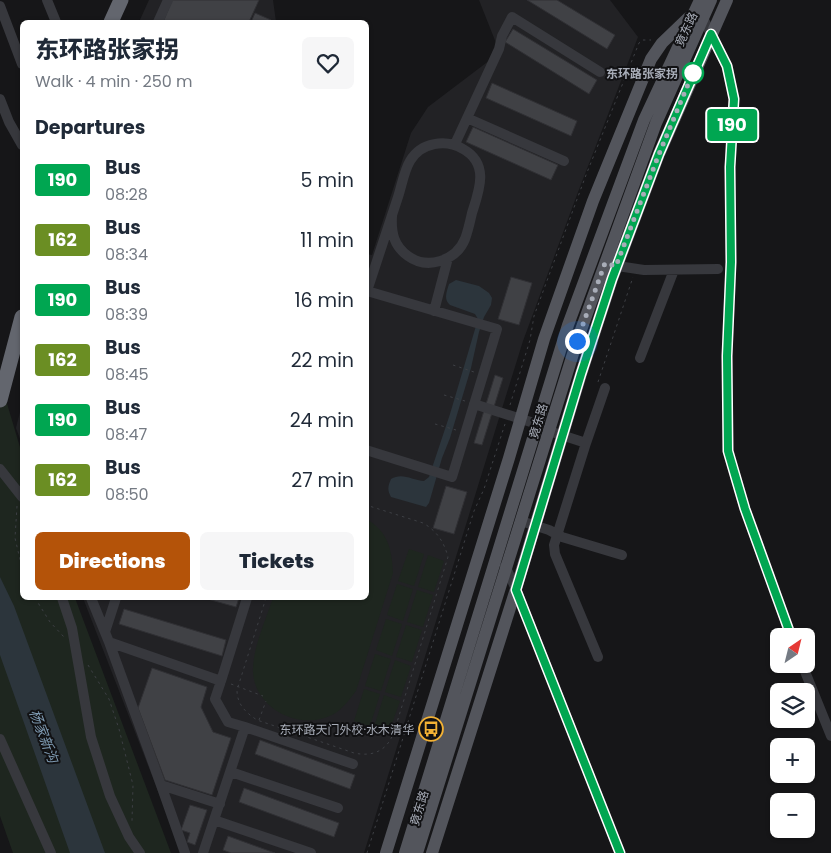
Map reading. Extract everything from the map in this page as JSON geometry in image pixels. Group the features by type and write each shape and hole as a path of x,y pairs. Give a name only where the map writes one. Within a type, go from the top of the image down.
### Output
{"highway":[{"path":"114,20 121,0"},
{"path":"0,400 20,325"}],"main road":[{"name":"竟东路","path":"405,853 501,564 521,521 577,341 611,265 656,123 698,15 700,0"},
{"name":"竟东路","path":"417,853 501,564 537,424 568,325 644,120 698,15 711,0"},
{"path":"432,853 516,590 611,265 726,0"},
{"path":"386,853 544,340 593,201 657,49 664,40 698,15"}],"street":[{"path":"47,0 55,20"},
{"path":"159,20 168,0"},
{"path":"0,6 20,59"},
{"path":"698,15 711,34 727,66 734,99 730,167 731,262 727,356 728,451 745,509 788,628"},
{"path":"454,144 512,17 600,72"},
{"path":"0,99 20,141"},
{"path":"467,118 564,162"},
{"path":"369,285 410,160 418,151 442,142 454,144 466,150 475,159 480,170 481,183 465,240 458,250 448,258 436,263 424,263 412,259 402,252 394,241 391,229 392,216"},
{"path":"434,311 448,258"},
{"path":"611,265 644,270 718,269"},
{"path":"640,358 674,270"},
{"path":"369,292 496,329 452,477 369,451"},
{"path":"598,657 555,554 554,545 605,388"},
{"path":"474,404 537,424"},
{"path":"549,431 586,443"},
{"path":"0,469 20,494"},
{"path":"521,521 622,555"},
{"path":"501,564 516,590 620,853"},
{"path":"63,600 72,628 91,737 110,796 131,840 140,853"},
{"path":"92,600 186,853"},
{"path":"107,637 116,600"},
{"path":"246,600 215,699 228,722 353,764"},
{"path":"107,637 221,681"},
{"path":"806,673 829,725 831,736"},
{"path":"203,853 245,728"},
{"path":"0,739 51,853"},
{"path":"230,772 338,808"},
{"path":"161,785 220,804"},
{"path":"214,820 310,853"}],"path":[{"path":"366,853 474,511 484,489 530,340 534,316 586,175 637,47 642,40 664,40"},
{"path":"453,365 483,374"},
{"path":"444,395 474,404"},
{"path":"435,424 465,432"},
{"path":"20,498 16,511 15,538 20,559"},
{"path":"265,600 238,687 237,695 244,711 259,720 354,754 364,755 379,751 391,740 448,558 443,542 431,527 369,506"},
{"path":"36,600 50,622 91,668 109,699 119,729 133,785 131,840"},
{"path":"221,681 263,696"},
{"path":"259,720 266,701"}],"shaded area":[{"path":"149,0 273,0 276,20 140,20"},
{"path":"479,0 610,0 638,37 523,341 364,853 182,853 84,600 369,600 369,254 372,255 411,133 428,107 490,60 498,48"},
{"path":"0,380 20,447 20,600 76,600 171,853 13,853 0,816"},
{"path":"20,412 20,439 16,428"},
{"path":"369,521 384,535 390,549 393,573 356,691 339,710 332,715 320,719 306,720 293,718 270,706 262,697 256,685 253,672 257,644 272,600 369,600"},
{"path":"409,549 424,554 414,586 398,581"},
{"path":"428,555 444,561 434,592 418,587"},
{"path":"397,584 413,589 403,621 387,615"},
{"path":"417,590 433,595 423,627 407,622"},
{"path":"386,619 402,624 392,656 376,650"},
{"path":"406,625 422,630 412,662 396,657"},
{"path":"375,654 391,659 381,691 365,686"},
{"path":"395,660 411,666 401,697 385,692"},
{"path":"364,689 380,694 370,726 354,721"},
{"path":"384,695 400,701 389,732 374,727"}],"water":[{"path":"456,280 479,286 489,293 492,298 491,305 484,317 479,332 471,368 450,438 429,503 426,507 391,497 389,486 391,479 399,476 424,481 429,477 450,414 478,319 475,314 448,303 446,295 449,284"},
{"name":"杨家新沟","path":"0,577 14,606 105,853 70,853 0,655"}],"building":[{"path":"172,0 259,0 250,20 164,20"},
{"path":"527,0 557,0 615,35 607,49"},
{"path":"255,13 271,20 252,20"},
{"path":"513,29 597,80 589,94 505,42"},
{"path":"492,83 577,121 571,136 486,98"},
{"path":"473,127 558,165 551,180 466,142"},
{"path":"511,277 532,283 519,325 498,319"},
{"path":"495,375 503,378 482,445 474,443"},
{"path":"446,486 467,492 454,534 433,528"},
{"path":"211,600 238,600 236,607"},
{"path":"124,609 226,640 222,656 119,624"},
{"path":"152,668 207,687 201,707 213,732 231,738 212,795 165,780 138,708"},
{"path":"260,740 355,775 350,789 255,754"},
{"path":"244,788 339,823 334,837 239,802"},
{"path":"190,805 207,810 195,845 187,842 190,833 181,830"},
{"path":"228,836 275,853 231,853 223,850"}],"bus line":[{"name":"190","path":"620,853 516,590 581,374 612,279 659,154 711,34 727,66 734,99 730,167 731,262 727,356 728,451 745,509 788,628"}],"place":[{"name":"东环路张家拐","path":"693,73"},
{"name":"东环路天门外校·水木清华","path":"431,729"}],"route":[{"path":"577,341 605,263 616,266 694,70 693,73"}]}
